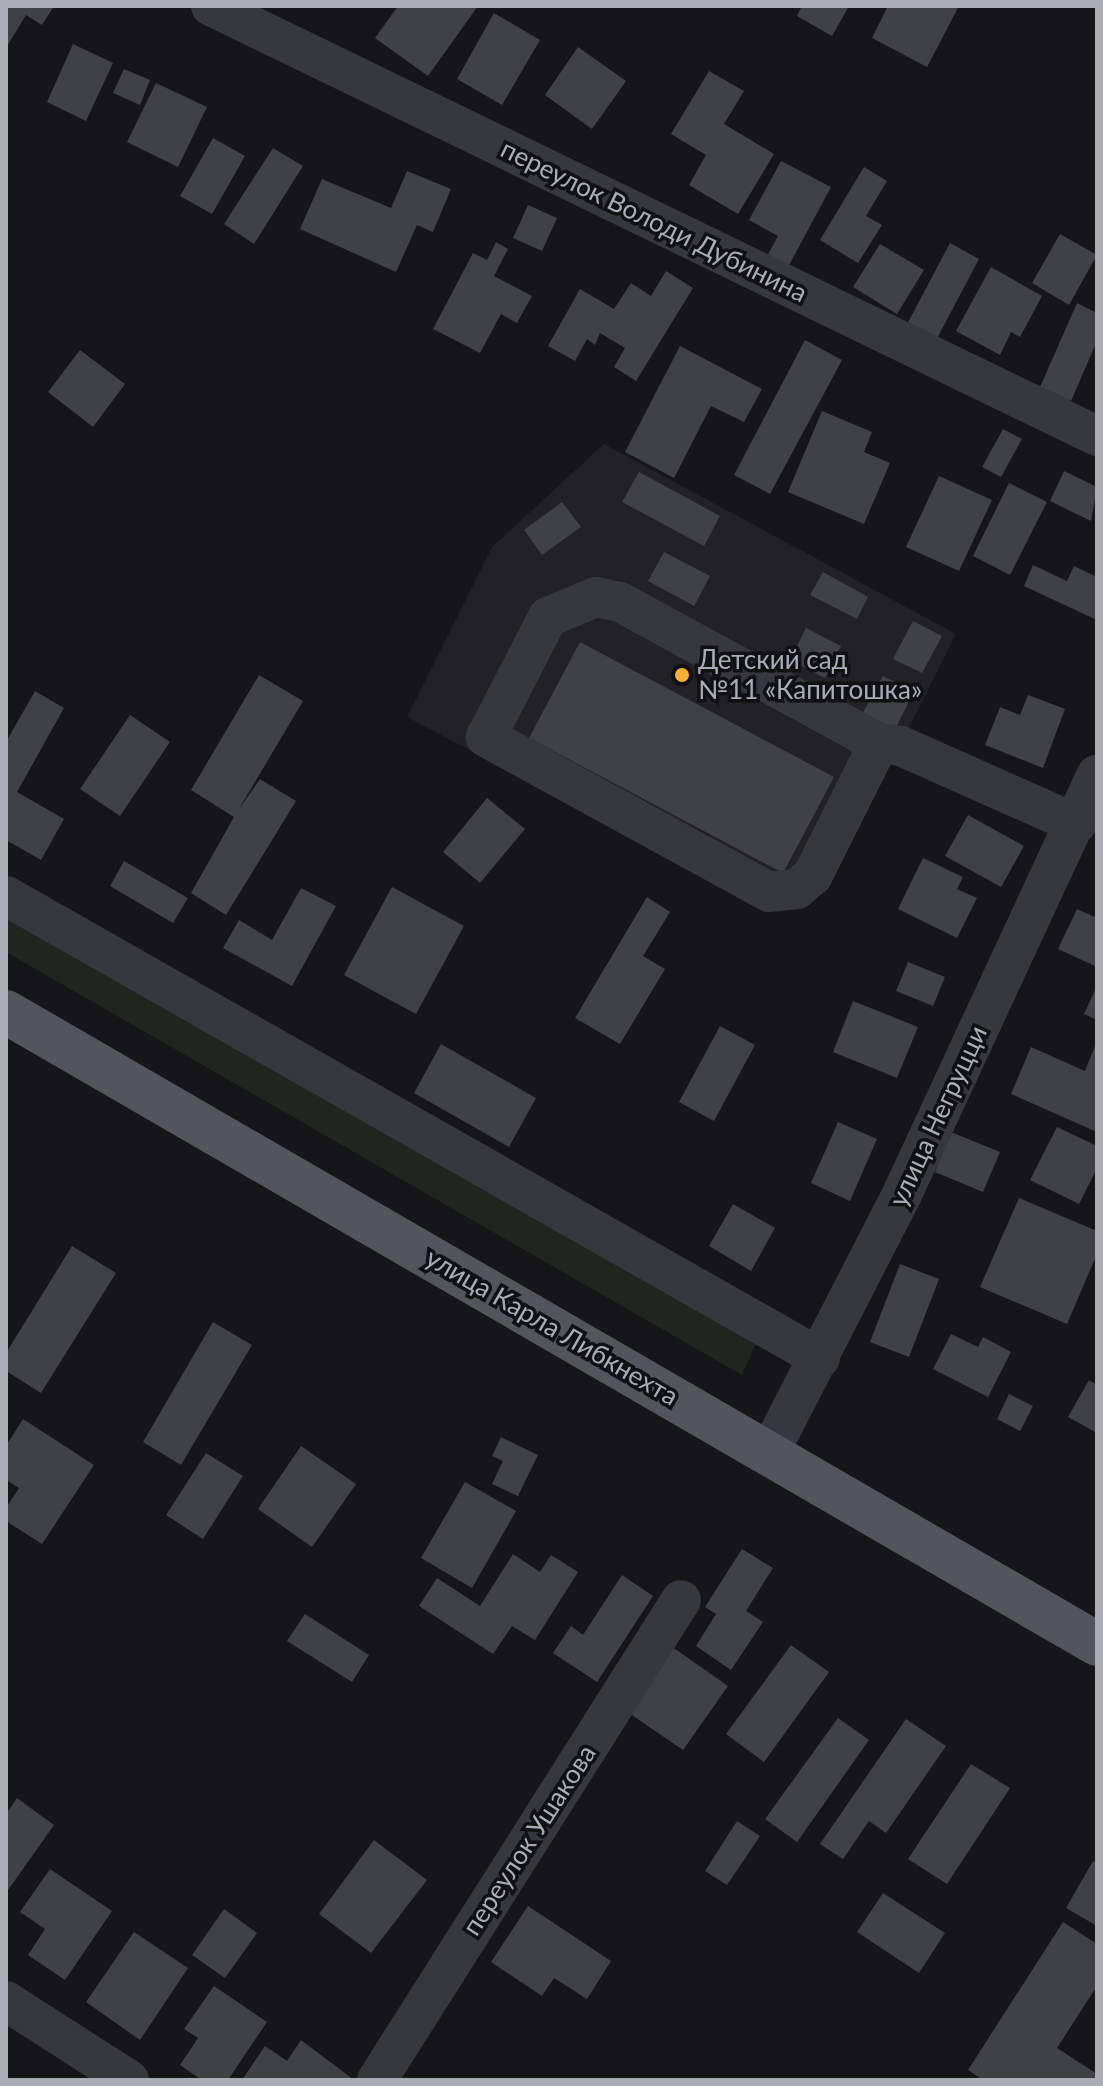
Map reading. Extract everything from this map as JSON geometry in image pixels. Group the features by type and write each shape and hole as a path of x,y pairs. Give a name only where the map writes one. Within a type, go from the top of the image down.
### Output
{"main road":[{"name":"улица Карла Либкнехта","path":"6,1012 1097,1644"}],"street":[{"name":"переулок Володи Дубинина","path":"211,6 1097,436"},
{"path":"879,743 813,875 797,889 769,892 486,737 548,617 596,597 620,602 879,743 901,746 1076,824"},
{"name":"улица Негруцци","path":"769,1453 820,1358 1097,775"},
{"path":"6,896 820,1358"},
{"name":"переулок Ушакова","path":"377,2080 681,1600"},
{"path":"6,2001 129,2080"}],"shaded area":[{"name":"Детский сад №11 «Капитошка»","path":"604,444 956,634 826,892 779,913 407,717 492,547"},
{"path":"6,896 764,1325 742,1375 6,952"}],"building":[{"path":"6,6 54,6 42,25 26,15 6,48"},
{"path":"398,6 478,6 428,76 375,38"},
{"path":"802,6 849,6 832,36 797,16"},
{"path":"888,6 959,6 927,67 872,38"},
{"path":"494,13 540,40 502,105 457,79"},
{"path":"73,44 113,63 86,121 47,102"},
{"path":"578,47 626,81 592,129 545,95"},
{"path":"124,69 150,80 140,105 113,93"},
{"path":"709,71 744,91 724,124 774,154 738,214 689,185 706,155 671,134"},
{"path":"156,83 207,107 178,167 127,142"},
{"path":"213,138 245,156 212,214 180,196"},
{"path":"273,148 303,166 254,244 224,224"},
{"path":"781,161 831,187 787,269 766,258 778,236 749,220"},
{"path":"864,167 887,181 866,216 882,225 858,263 820,240"},
{"path":"407,171 451,189 433,232 417,225 396,272 300,229 322,179 391,208"},
{"path":"528,205 557,218 542,251 513,238"},
{"path":"1060,234 1097,255 1069,305 1032,283"},
{"path":"496,242 508,249 494,276 532,296 517,323 501,314 480,353 433,329 473,253 487,260"},
{"path":"950,243 979,259 933,346 904,330"},
{"path":"880,244 924,270 897,314 853,287"},
{"path":"991,267 1042,296 1020,337 1011,332 1000,355 956,331"},
{"path":"666,271 693,288 636,381 614,367 625,348 600,333 595,345 587,339 575,361 548,346 580,289 614,309 631,283 651,296"},
{"path":"1077,303 1097,313 1097,341 1071,401 1040,387"},
{"path":"805,340 842,360 770,494 734,475"},
{"path":"680,346 762,389 744,422 711,406 674,478 625,452"},
{"path":"80,350 125,384 93,427 48,392"},
{"path":"822,411 872,432 864,452 890,463 864,524 788,492"},
{"path":"1003,429 1022,439 1001,477 982,467"},
{"path":"1064,471 1097,487 1091,521 1050,501"},
{"path":"639,472 720,516 704,546 622,502"},
{"path":"939,476 992,500 959,571 906,547"},
{"path":"1009,483 1047,502 1010,575 973,556"},
{"path":"562,502 581,527 542,555 524,530"},
{"path":"664,552 710,576 694,606 648,581"},
{"path":"1033,565 1067,581 1074,566 1097,577 1097,620 1024,586"},
{"path":"823,572 868,597 857,619 810,595"},
{"path":"913,621 942,636 922,673 893,659"},
{"path":"806,628 841,646 825,678 790,660"},
{"path":"580,642 834,777 783,873 529,738"},
{"path":"259,675 303,701 239,809 260,779 296,801 226,915 191,893 234,817 191,790"},
{"path":"883,676 914,692 892,735 860,718"},
{"path":"35,691 64,708 17,792 64,819 41,860 6,840 6,742"},
{"path":"1028,695 1065,709 1043,768 985,745 1000,707 1020,715"},
{"path":"130,715 170,742 120,816 80,789"},
{"path":"487,798 525,829 480,883 443,852"},
{"path":"968,815 1024,846 1001,887 945,856"},
{"path":"923,858 963,877 957,889 977,898 957,938 898,909"},
{"path":"124,861 188,898 173,923 110,886"},
{"path":"392,887 464,926 416,1014 344,975"},
{"path":"301,888 336,906 292,986 223,948 239,920 272,940"},
{"path":"647,897 670,912 643,956 665,969 620,1044 575,1018"},
{"path":"1077,909 1097,918 1097,967 1058,949"},
{"path":"908,962 945,977 933,1006 896,991"},
{"path":"1097,986 1097,1020 1084,1014"},
{"path":"853,1001 918,1027 897,1078 833,1052"},
{"path":"720,1026 755,1045 714,1121 679,1102"},
{"path":"1097,1041 1097,1132 1011,1094 1031,1047 1085,1071"},
{"path":"441,1044 536,1098 509,1147 414,1093"},
{"path":"838,1122 877,1139 850,1201 811,1183"},
{"path":"1057,1127 1097,1146 1097,1168 1079,1204 1030,1180"},
{"path":"951,1132 1000,1152 983,1192 935,1172"},
{"path":"1019,1198 1097,1231 1097,1254 1067,1324 980,1287"},
{"path":"733,1204 775,1228 751,1271 709,1246"},
{"path":"72,1246 116,1273 41,1393 6,1371 6,1353"},
{"path":"900,1264 939,1279 909,1357 870,1342"},
{"path":"213,1322 252,1345 181,1465 143,1442"},
{"path":"951,1334 978,1347 983,1337 1011,1352 988,1397 933,1369"},
{"path":"1089,1380 1097,1385 1097,1433 1068,1417"},
{"path":"1009,1394 1033,1406 1020,1431 997,1419"},
{"path":"23,1419 94,1465 42,1544 6,1521 6,1508 19,1488 6,1480 6,1446"},
{"path":"501,1437 538,1455 518,1496 492,1484 503,1461 492,1456"},
{"path":"301,1446 356,1484 312,1547 258,1509"},
{"path":"206,1453 243,1476 203,1539 166,1515"},
{"path":"465,1482 516,1511 472,1588 421,1558"},
{"path":"742,1549 773,1568 746,1611 763,1622 731,1670 696,1646 716,1614 705,1607"},
{"path":"513,1554 540,1572 551,1555 578,1572 535,1640 512,1626 493,1654 419,1606 437,1578 480,1606"},
{"path":"622,1575 653,1596 597,1682 553,1653 571,1626 583,1635"},
{"path":"305,1614 369,1655 352,1682 287,1641"},
{"path":"668,1644 728,1686 683,1750 623,1709"},
{"path":"791,1645 829,1672 764,1762 726,1734"},
{"path":"838,1718 869,1740 797,1842 765,1819"},
{"path":"906,1719 946,1746 886,1833 869,1821 843,1859 820,1844"},
{"path":"971,1764 1010,1788 947,1884 908,1859"},
{"path":"17,1798 54,1825 6,1893 6,1814"},
{"path":"737,1821 760,1836 727,1885 705,1871"},
{"path":"374,1840 427,1880 371,1953 319,1914"},
{"path":"1093,1861 1097,1863 1097,1926 1066,1908"},
{"path":"50,1869 112,1911 65,1980 28,1955 45,1929 20,1912"},
{"path":"883,1893 945,1933 919,1973 857,1932"},
{"path":"528,1906 611,1961 587,1999 554,1978 542,1996 491,1962"},
{"path":"224,1909 257,1933 225,1978 192,1955"},
{"path":"1063,1922 1097,1944 1097,1986 1057,2048 1097,2074 1097,2080 983,2080 968,2070"},
{"path":"134,1932 188,1968 140,2040 86,2002"},
{"path":"214,1986 267,2022 228,2080 202,2080 180,2065 198,2038 184,2029"},
{"path":"301,2040 354,2080 242,2080 265,2046 287,2061"}],"place":[{"name":"Детский сад №11 «Капитошка»","path":"682,675"}]}
